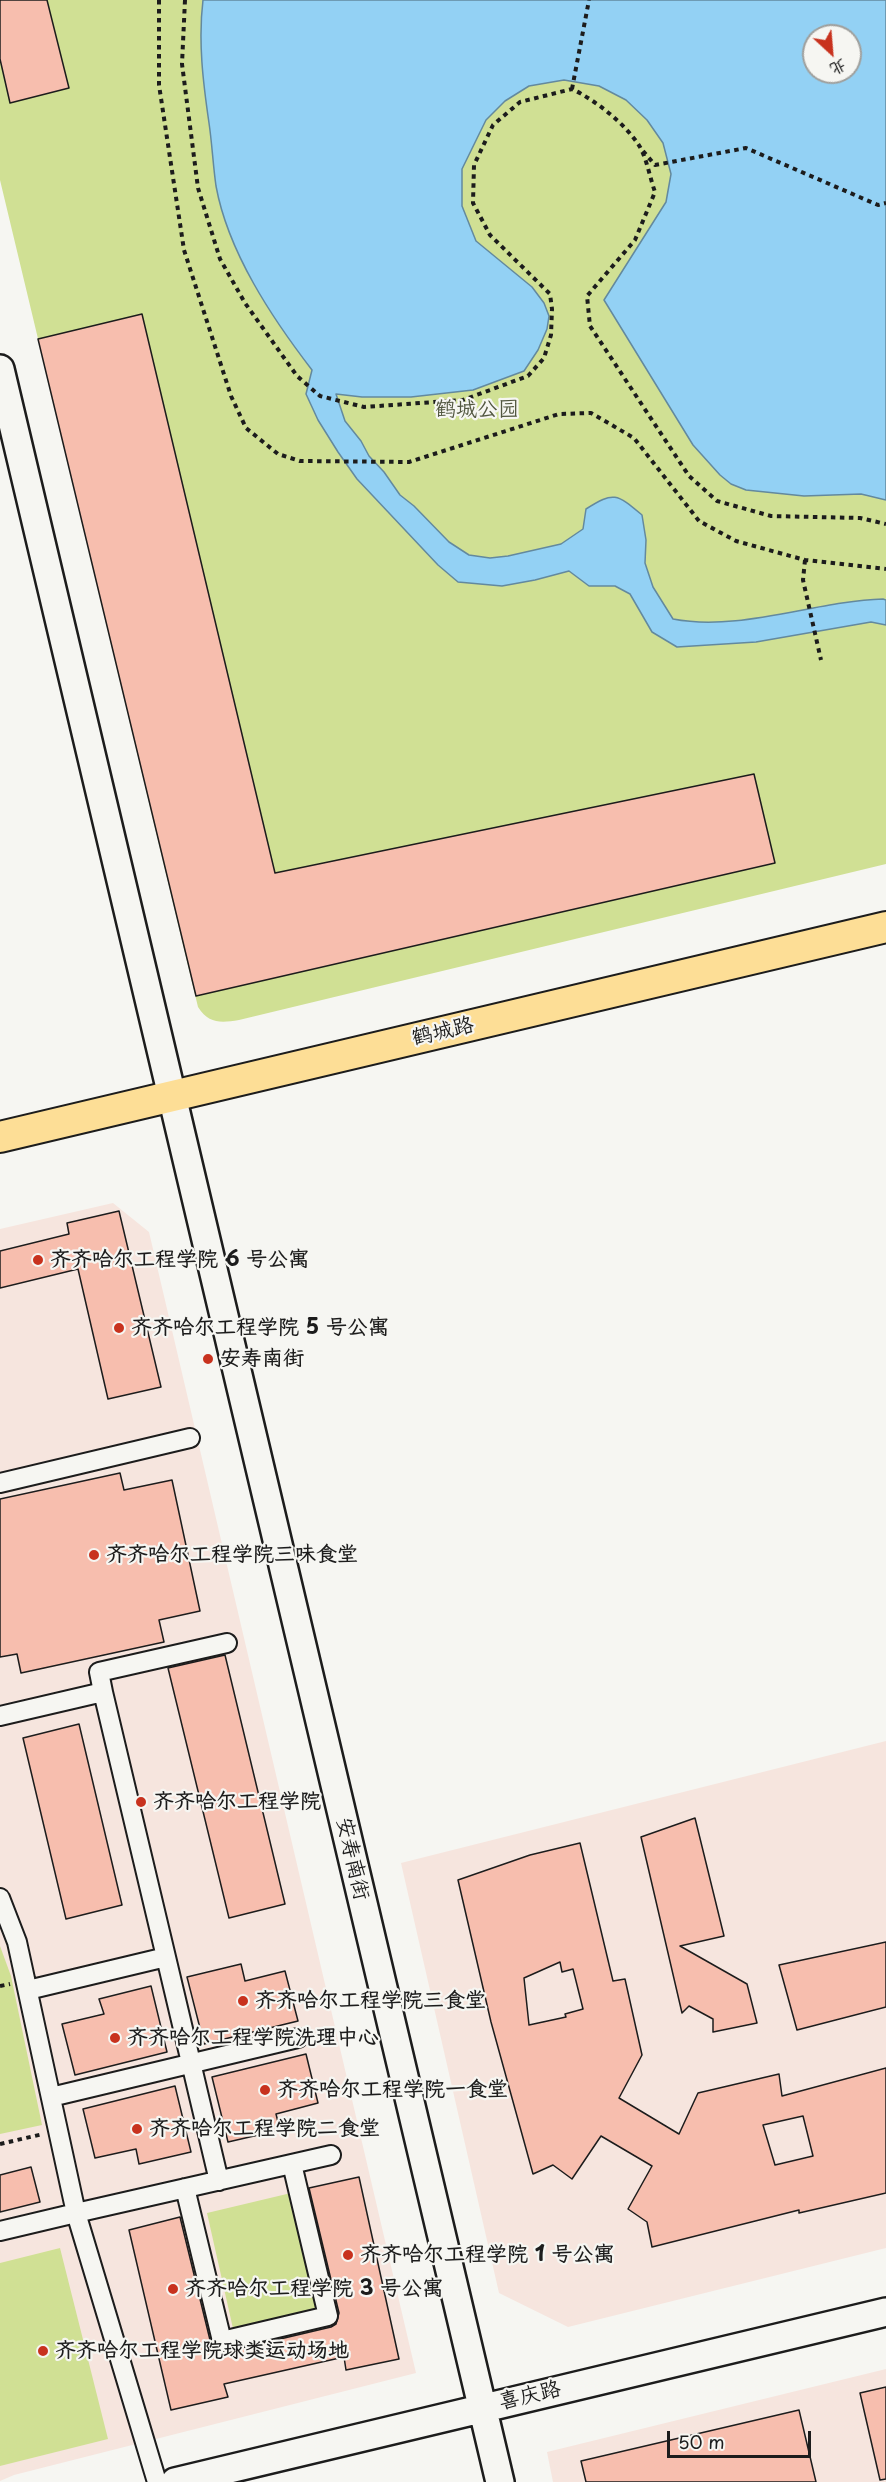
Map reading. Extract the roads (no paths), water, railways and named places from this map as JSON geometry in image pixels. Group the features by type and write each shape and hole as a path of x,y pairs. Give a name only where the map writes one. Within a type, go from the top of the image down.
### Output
{"main road":[{"name":"鹤城路","path":"0,1137 886,927"}],"street":[{"name":"安寿南街","path":"0,369 500,2482"},
{"path":"0,1483 190,1438"},
{"path":"219,2181 99,1672 226,1643"},
{"path":"0,1716 103,1692"},
{"path":"0,1898 17,1942 76,2213 157,2482"},
{"path":"28,1990 166,1957"},
{"path":"51,2097 298,2038"},
{"path":"0,2231 331,2155"},
{"path":"185,2188 222,2341 232,2339 328,2316 292,2164"},
{"name":"喜庆路","path":"175,2482 886,2312"}],"water":[{"path":"203,0 886,0 886,500 861,494 804,496 746,490 731,484 720,475 693,445 604,300 666,202 671,174 663,143 647,120 626,100 599,86 564,80 529,86 505,101 486,120 462,169 462,206 476,241 532,287 544,303 549,316 547,329 538,350 524,371 473,390 411,397 362,397 336,394 345,421 400,495 449,542 469,555 490,558 508,556 561,544 583,529 586,509 603,499 615,497 642,515 646,540 645,563 653,587 673,619 725,622 883,599 886,600 886,625 871,622 756,642 677,647 652,632 630,594 615,586 589,586 569,571 502,586 458,582 438,565 357,479 338,452 318,420 306,394 312,370 267,306 241,260 230,235 216,186 202,62"}],"place":[{"name":"齐齐哈尔工程学院 6 号公寓","path":"38,1260"},
{"name":"齐齐哈尔工程学院 5 号公寓","path":"119,1328"},
{"name":"安寿南街","path":"208,1359"},
{"name":"齐齐哈尔工程学院三味食堂","path":"94,1555"},
{"name":"齐齐哈尔工程学院","path":"141,1802"},
{"name":"齐齐哈尔工程学院三食堂","path":"243,2001"},
{"name":"齐齐哈尔工程学院洗理中心","path":"115,2038"},
{"name":"齐齐哈尔工程学院一食堂","path":"265,2090"},
{"name":"齐齐哈尔工程学院二食堂","path":"137,2129"},
{"name":"齐齐哈尔工程学院 1 号公寓","path":"348,2255"},
{"name":"齐齐哈尔工程学院 3 号公寓","path":"173,2289"},
{"name":"齐齐哈尔工程学院球类运动场地","path":"43,2351"}],"park label":[{"name":"鹤城公园","path":"477,410"}]}
